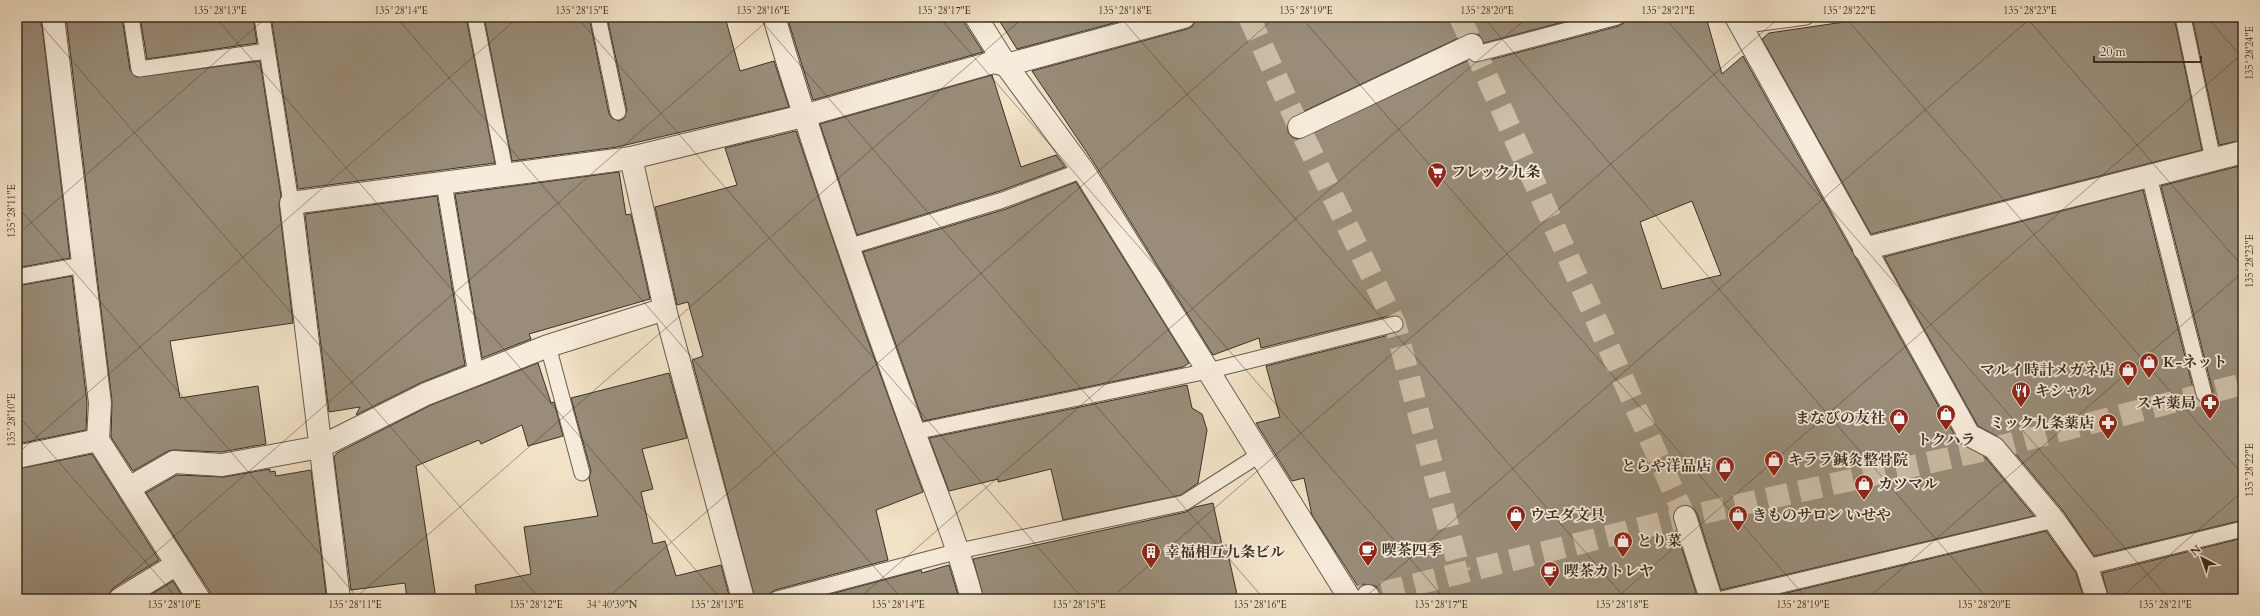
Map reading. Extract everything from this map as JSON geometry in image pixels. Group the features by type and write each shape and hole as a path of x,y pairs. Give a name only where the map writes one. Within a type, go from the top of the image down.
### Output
{"street":[{"path":"53,17 100,403 98,440 199,599"},
{"path":"774,17 803,116 914,432 959,551 972,599"},
{"path":"976,17 1006,65 1083,170 1259,455 1362,597"},
{"path":"339,599 291,203 631,158 803,116 994,62 1006,65 1184,17"},
{"path":"1738,21 1969,435 1994,448 2054,520 2087,567 2097,599"},
{"path":"1299,127 1474,49"},
{"path":"1864,249 2243,152"},
{"path":"631,158 665,309 743,599"},
{"path":"129,488 174,462 222,465 320,447 426,394 548,346 665,309"},
{"path":"17,457 98,440"},
{"path":"1685,517 1711,599"},
{"path":"120,599 176,564"}],"lane":[{"path":"131,17 139,69 267,51"},
{"path":"262,17 291,203"},
{"path":"598,17 618,112"},
{"path":"1474,49 1617,17"},
{"path":"1738,21 1806,17"},
{"path":"2183,17 2212,160"},
{"path":"480,18 506,175"},
{"path":"848,247 1003,200 1083,170"},
{"path":"2149,176 2204,394"},
{"path":"444,183 476,375"},
{"path":"17,277 83,265"},
{"path":"914,432 1208,371 1395,324"},
{"path":"548,346 582,473"},
{"path":"777,599 959,551 1184,503 1259,455"},
{"path":"1722,599 2054,520"},
{"path":"2087,567 2243,529"}],"building":[{"path":"17,17 41,17 70,258 17,268"},
{"path":"66,17 122,17 130,70 136,77 260,61 281,196 279,204 293,323 170,341 180,398 258,386 266,444 221,452 168,451 133,471 111,437 112,401"},
{"path":"140,17 253,17 257,43 147,59"},
{"path":"271,17 466,17 495,163 298,189"},
{"path":"484,17 589,17 609,114 612,118 619,121 624,118 627,110 607,17 725,17 740,71 774,61 789,107 617,147 512,161"},
{"path":"787,17 964,17 965,24 983,52 813,100"},
{"path":"997,17 1136,17 1017,49"},
{"path":"1196,17 1582,17 1484,43 1479,35 1467,34 1294,116 1289,120 1288,132 1292,137 1298,139 1469,60 1478,63 1619,26 1624,23 1626,17 1706,17 1722,74 1743,56 1958,441 1963,446 1986,458 2034,516 1721,590 1697,513 1693,508 1682,505 1676,509 1673,521 1698,599 1381,599 1376,586 1364,584 1359,588 1312,515 1304,478 1292,481 1256,423 1280,417 1266,366 1397,333 1404,327 1402,318 1393,315 1261,348 1259,338 1213,355 1094,163 1032,71 1187,29 1193,26","holes":["1692,201 1721,275 1662,289 1640,222"]},
{"path":"1878,17 2174,17 2202,150 1871,234 1762,39 1769,33"},
{"path":"2192,17 2243,17 2243,140 2219,145"},
{"path":"992,75 1021,167 1056,155 1065,167 1000,191 857,235 820,124"},
{"path":"796,131 859,316 923,492 876,510 888,560 775,590 770,593 768,599 755,599 692,360 703,356 688,302 677,305 655,207 737,185 725,148"},
{"path":"2243,165 2243,520 2094,556 2064,512 2004,440 1978,426 1884,257 2143,190 2195,396 2201,402 2207,403 2212,397 2213,392 2161,186"},
{"path":"619,172 626,215 631,214 650,299 529,334 531,339 482,358 455,194"},
{"path":"1076,182 1189,363 1183,367 923,421 863,252 1006,209"},
{"path":"437,196 465,365 420,383 356,415 360,407 329,412 305,214"},
{"path":"72,276 87,403 86,430 17,444 17,286"},
{"path":"538,363 551,403 554,402 563,436 528,446 522,425 481,444 479,440 416,466 436,599 407,599 405,583 351,590 334,457 337,453 431,405"},
{"path":"669,373 687,438 642,449 653,489 641,492 653,544 665,541 676,576 721,565 730,599 477,599 475,585 531,574 524,527 598,516 589,478 591,471 571,398"},
{"path":"1187,385 1192,408 1202,414 1207,430 1198,483 1181,495 1063,520 1051,469 998,482 998,479 949,491 929,438"},
{"path":"92,454 159,560 113,588 108,599 17,599 17,469"},
{"path":"270,469 270,472 275,471 276,476 311,470 326,594 288,599 211,599 210,592 146,493 177,475 224,477"},
{"path":"1213,503 1222,545 1226,545 1238,599 984,599 973,559 1186,512 1195,507"},
{"path":"2046,531 2076,573 2084,599 1761,599"},
{"path":"2243,538 2243,599 2109,599 2102,573"},
{"path":"949,565 958,595 944,599 812,599 921,570 922,573"},
{"path":"173,581 184,599 144,599"}],"tunnel":[{"path":"1249,17 1299,127 1395,324 1460,572"},
{"path":"1460,17 1685,517"},
{"path":"1350,597 1368,596 1685,517 1994,448 2243,384"}],"place":[{"name":"フレック九条","path":"1437,189"},
{"name":"K-ネット","path":"2149,379"},
{"name":"マルイ時計メガネ店","path":"2128,387"},
{"name":"キシャル","path":"2021,408"},
{"name":"スギ薬局","path":"2210,420"},
{"name":"トクハラ","path":"1946,431"},
{"name":"まなびの友社","path":"1899,435"},
{"name":"ミック九条薬店","path":"2108,440"},
{"name":"キララ鍼灸整骨院","path":"1774,477"},
{"name":"とらや洋品店","path":"1725,483"},
{"name":"カツマル","path":"1864,501"},
{"name":"ウエダ文具","path":"1516,532"},
{"name":"きものサロン いせや","path":"1738,532"},
{"name":"とり菜","path":"1623,558"},
{"name":"喫茶四季","path":"1368,567"},
{"name":"幸福相互九条ビル","path":"1151,569"},
{"name":"喫茶カトレヤ","path":"1550,588"}]}
